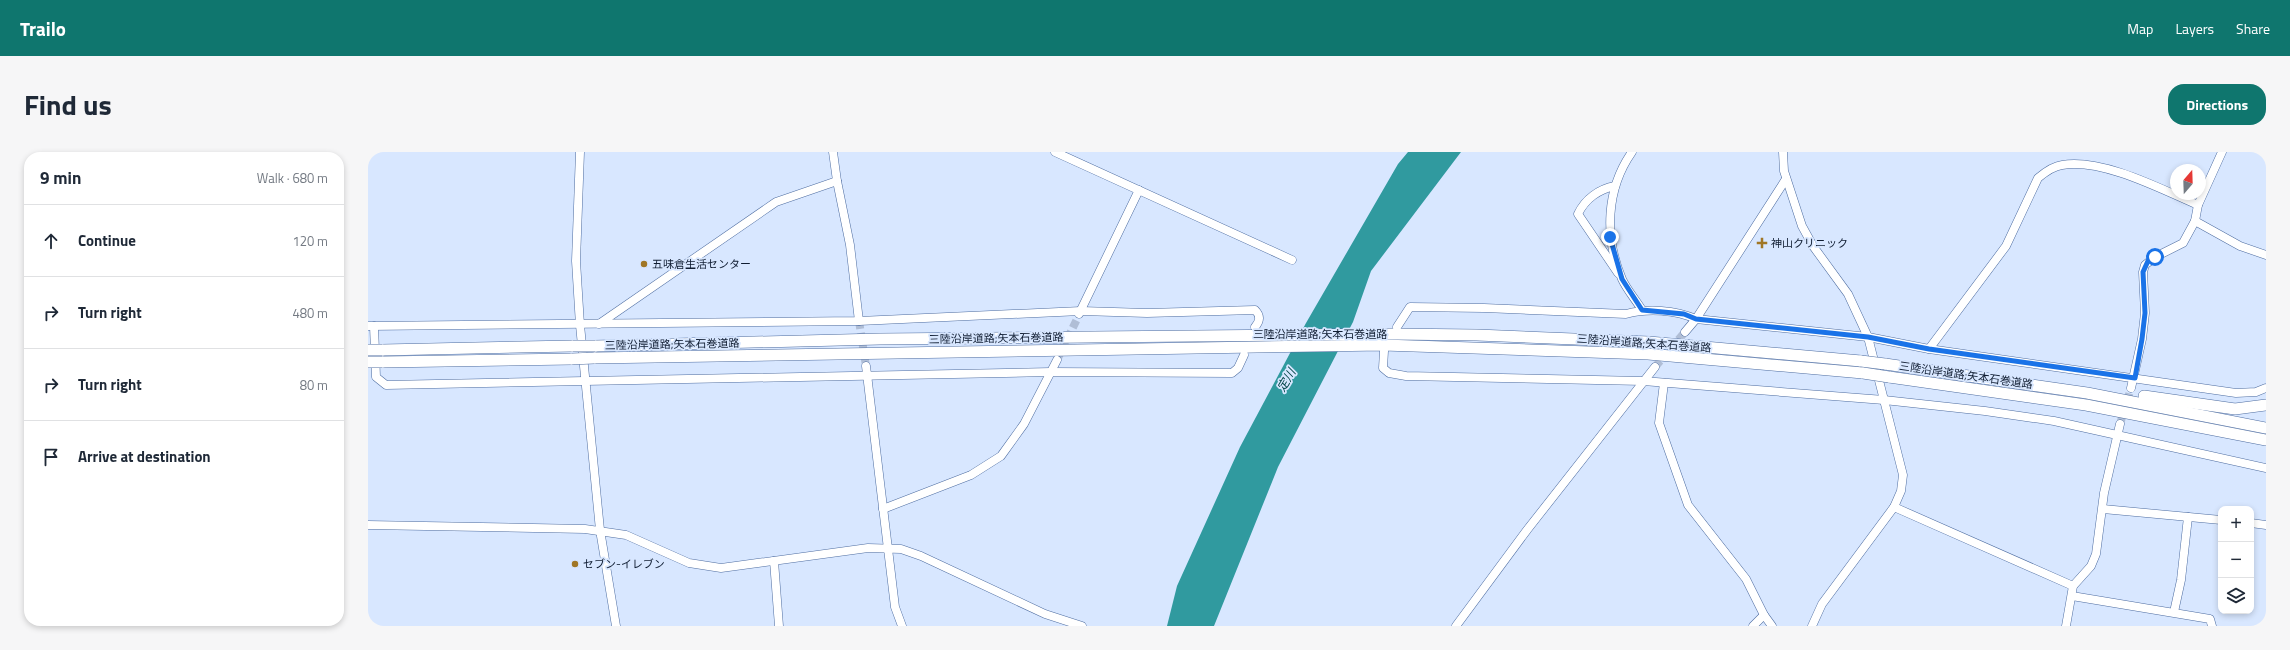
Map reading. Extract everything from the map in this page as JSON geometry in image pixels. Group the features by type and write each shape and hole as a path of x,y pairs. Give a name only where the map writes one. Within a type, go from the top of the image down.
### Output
{"highway":[{"name":"三陸沿岸道路;矢本石巻道路","path":"368,350 1256,331 1393,330 1649,342 1861,361 2014,381 2126,400 2266,428"},
{"name":"三陸沿岸道路;矢本石巻道路","path":"368,362 1384,348 1648,354 1863,373 2014,393 2266,440"},
{"path":"2014,381 2089,388 2229,408 2245,409 2266,405"},
{"path":"2233,433 2247,443 2266,448"}],"street":[{"path":"580,152 576,261 580,325 600,530 616,626"},
{"path":"833,152 837,181 850,245 859,321"},
{"path":"1055,152 1292,260"},
{"path":"1622,279 1610,237 1610,202 1625,162 1632,152"},
{"path":"2131,388 2135,378 2145,313 2143,272 2145,266 2155,257 2183,244 2195,221 2198,205 2222,152"},
{"path":"1786,154 1786,178 1802,226 1813,246 1848,294 1868,337 1903,475 1901,491 1894,507 1822,604 1812,626"},
{"path":"1929,349 2006,246 2038,178 2043,174 2060,165 2076,164 2108,169 2147,182 2198,205"},
{"path":"1685,332 1696,319 1786,178"},
{"path":"599,324 776,202 837,181"},
{"path":"1615,186 1605,188 1583,203 1578,214 1642,310"},
{"path":"1079,314 1139,190"},
{"path":"2195,221 2240,246 2266,255"},
{"path":"1393,330 1410,307 1484,308 1626,314 1642,310 1684,314 1696,319 1868,337 1929,349 2236,393 2256,392 2266,388"},
{"path":"1248,351 1238,368 1232,373 1051,372 867,377 585,380 386,385 376,376 371,326 859,321 1255,310 1260,318 1256,331"},
{"path":"1384,348 1383,368 1389,373 1406,376 1643,381 1884,400 1985,410 2054,421 2266,468"},
{"path":"883,509 972,475 1001,456 1024,424 1057,360"},
{"path":"866,366 895,607 902,626"},
{"path":"1456,626 1527,530 1655,367"},
{"path":"1664,383 1659,424 1684,495 1691,510 1746,579 1764,615 1772,626"},
{"path":"2066,626 2074,586 2091,566 2096,554 2104,493 2120,424"},
{"path":"1894,507 2074,586"},
{"path":"2103,509 2218,520"},
{"path":"2174,612 2181,580 2188,517"},
{"path":"2254,524 2266,526"},
{"path":"368,525 585,528 635,538 677,558 699,565 734,567 868,548 901,549 921,556 1045,614 1082,626"},
{"path":"774,561 780,626"},
{"path":"2072,596 2210,618 2212,626"},
{"path":"1754,626 1764,615"}],"water":[{"name":"定川","path":"1408,152 1461,152 1371,271 1353,322 1278,467 1214,626 1167,626 1177,586 1240,447 1306,323 1398,164"}],"tunnel":[{"path":"1057,360 1078,317"},
{"path":"859,321 866,366"},
{"path":"1655,367 1685,332"},
{"path":"2120,424 2131,388"}],"place":[{"name":"神山クリニック","path":"1762,243"},
{"name":"五味倉生活センター","path":"644,264"},
{"name":"セブン-イレブン","path":"575,564"}],"route":[{"path":"1610,237 1622,279 1642,310 1684,314 1696,319 1868,337 1929,349 2135,378 2145,313 2143,272 2148,261 2155,257"}]}
